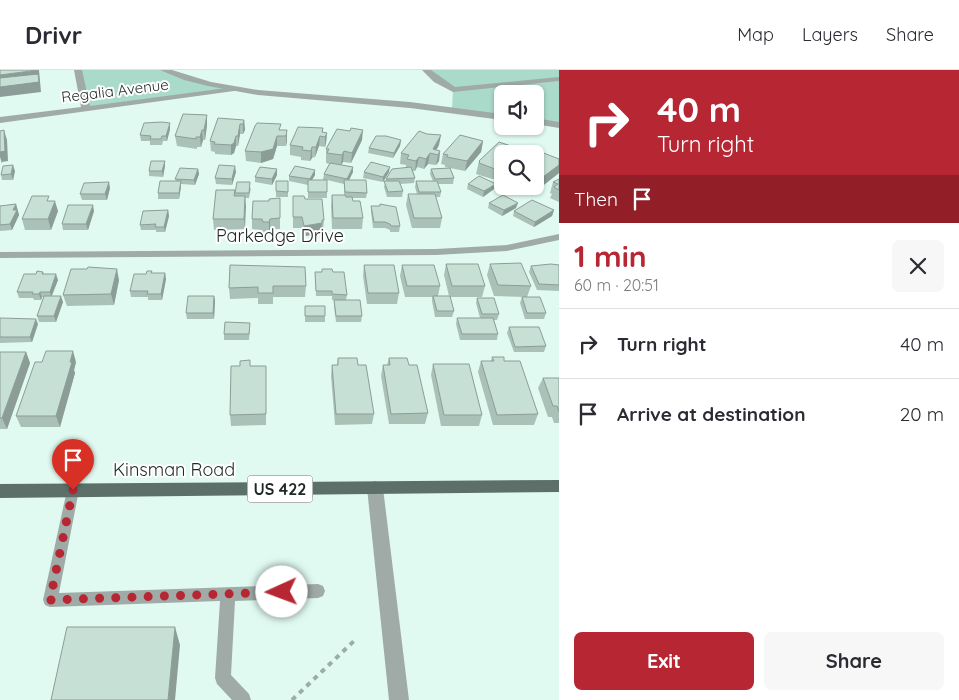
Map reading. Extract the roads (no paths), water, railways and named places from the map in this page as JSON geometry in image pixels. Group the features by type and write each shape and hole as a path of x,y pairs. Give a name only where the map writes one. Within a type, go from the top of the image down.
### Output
{"main road":[{"name":"Kinsman Road","path":"0,491 559,486"}],"street":[{"path":"78,70 86,109"},
{"path":"164,70 234,90 290,97 435,107 494,116"},
{"path":"426,70 453,90 559,79"},
{"name":"Regalia Avenue","path":"0,120 234,90"},
{"path":"544,122 559,125"},
{"name":"Parkedge Drive","path":"0,255 436,252 507,248 559,237"},
{"path":"375,488 399,700"}],"lane":[{"path":"73,490 50,600 318,590"},
{"path":"228,594 222,678 243,700"}]}
